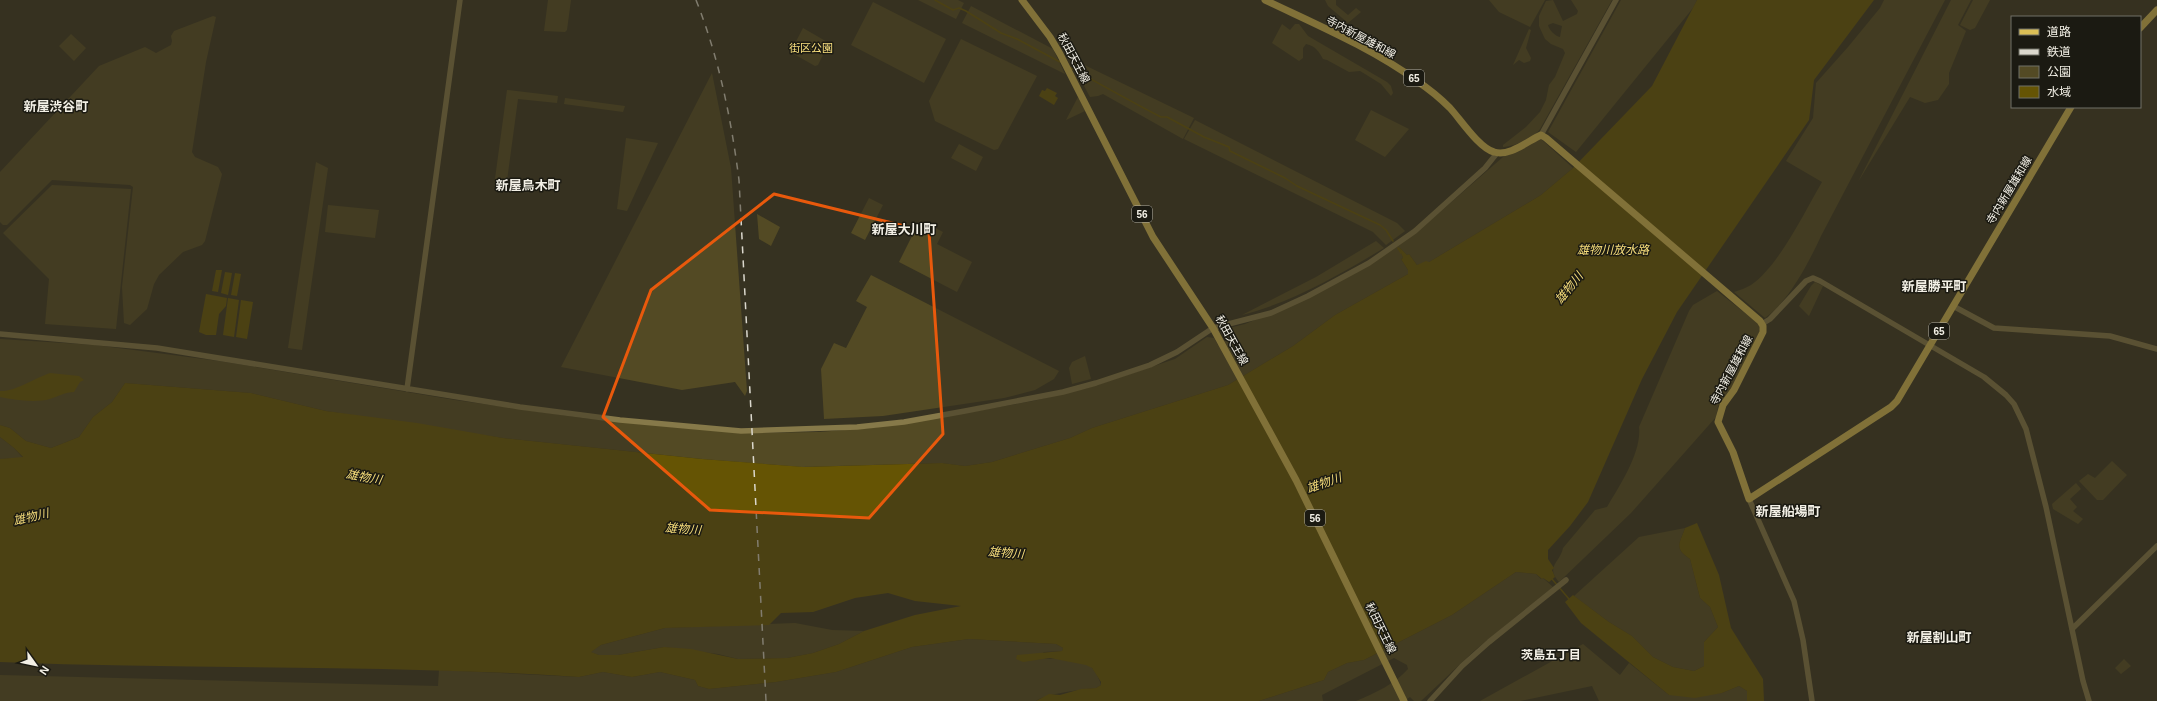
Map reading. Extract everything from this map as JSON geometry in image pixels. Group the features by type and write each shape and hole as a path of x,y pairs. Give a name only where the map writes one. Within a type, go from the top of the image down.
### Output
{"main road":[{"name":"秋田天王線","path":"1022,0 1050,37 1064,61 1153,236 1213,328 1296,480 1404,701"},
{"name":"寺内新屋雄和線","path":"1265,0 1368,51 1406,73 1448,106 1487,150 1497,153"},
{"path":"2141,27 2157,10"},
{"name":"寺内新屋雄和線","path":"1761,322 1763,332 1734,390 1723,405 1718,422 1733,452 1749,499 1891,407 1901,394 2070,108"},
{"path":"1497,153 1509,151 1544,137 1761,322"}],"street":[{"path":"407,389 460,0"},
{"path":"1544,137 1616,0"},
{"path":"0,334 157,348 520,407 620,420 741,432 857,427 965,411 1063,392 1150,365 1177,352 1213,328 1271,313 1308,296 1369,263 1415,231 1485,168 1497,153"},
{"path":"1761,322 1770,319 1806,281 1813,278 1992,382 2010,400 2022,419 2046,507 2083,681 2089,701"},
{"path":"1953,306 1994,328 2110,336 2157,348"},
{"path":"1749,499 1794,601 1803,640 1812,701"},
{"path":"2072,629 2157,546"},
{"path":"1430,701 1462,666 1489,642 1566,580"}],"highlighted area":[{"path":"774,194 929,232 943,434 869,518 710,510 603,417 651,290"}],"green space":[{"path":"548,0 571,0 567,30 565,32 544,31"},
{"path":"918,0 958,0 964,3 956,19"},
{"path":"1325,0 1336,0 1336,5 1348,15 1356,8 1361,12 1348,23 1328,6"},
{"path":"1489,0 1545,0 1530,27 1499,12"},
{"path":"1553,0 1563,21 1577,14 1578,11 1571,0 1612,0 1540,129 1524,141 1503,147 1503,145 1526,127 1540,112 1546,100 1549,85 1555,77 1565,53 1563,49 1551,44 1545,39 1539,26 1539,16 1546,1","holes":["1553,23 1562,26 1560,37 1552,32 1548,25"]},
{"path":"1621,0 1697,0 1693,8 1576,152 1548,132"},
{"path":"1884,0 1945,0 1798,280 1782,302 1765,318 1734,292 1751,285 1772,265 1791,237 1822,182 1786,161 1813,118 1816,83 1880,8"},
{"path":"1951,0 1971,0 1958,25 1966,31 1949,73 1949,84 1938,100 1925,103 1910,97 1858,182"},
{"path":"1973,0 1990,0 1975,28 1970,30 1960,25"},
{"path":"873,2 946,39 924,83 851,45"},
{"path":"971,6 1053,49 1065,74 962,23"},
{"path":"213,16 216,17 206,62 192,152 195,157 218,167 222,174 205,241 202,245 183,252 159,275 154,284 147,309 130,325 124,323 122,287 133,187 130,185 52,180 7,225 3,225 0,222 0,172 99,66 145,47 156,53 171,45 171,36 174,31"},
{"path":"1282,24 1290,30 1295,24 1299,24 1308,36 1387,82 1391,86 1393,93 1391,96 1381,84 1360,71 1349,72 1323,59 1317,50 1312,46 1306,44 1303,48 1303,58 1299,61 1272,43"},
{"name":"街区公園","path":"803,28 829,43 818,65 815,66 791,51"},
{"path":"1529,29 1531,30 1526,48 1531,58 1530,61 1524,63 1519,60 1513,65"},
{"path":"71,34 86,48 74,61 59,46"},
{"path":"961,39 1037,76 998,149 994,150 935,121 929,101"},
{"path":"1072,59 1194,118 1183,139 1103,94 1090,97 1070,60"},
{"path":"712,73 731,168 747,391 745,396 735,382 682,390 561,367"},
{"path":"507,90 558,96 557,103 518,99 506,188 494,186"},
{"path":"1078,97 1085,111 1066,120"},
{"path":"565,98 625,106 623,112 564,104"},
{"path":"1371,110 1409,129 1385,157 1355,140"},
{"path":"1195,120 1397,223 1405,231 1386,245 1373,232 1184,139"},
{"path":"626,138 658,143 627,211 617,209"},
{"path":"1541,139 1573,168 1541,195 1429,262 1417,265 1409,254 1407,255 1400,248 1403,258 1401,259 1408,270 1408,274 1335,315 1293,346 1228,385 1092,428 1070,438 992,462 965,466 942,463 802,467 702,459 503,438 326,411 251,393 125,383 112,402 93,417 79,437 51,448 26,441 10,428 0,425 0,339 95,345 219,361 455,400 583,418 743,433 818,432 871,428 1033,401 1088,388 1175,359 1207,337 1214,338 1218,345 1227,339 1226,331 1229,328 1245,324 1306,299 1416,233 1503,157"},
{"path":"959,144 983,157 976,171 951,158"},
{"path":"316,162 328,168 302,350 288,348"},
{"path":"52,185 131,189 116,329 45,324 49,279 3,233"},
{"path":"869,198 883,205 865,240 851,233"},
{"path":"328,205 379,210 375,238 325,232"},
{"path":"757,214 780,227 771,246 759,239"},
{"path":"920,220 943,232 937,244 972,262 957,292 899,262"},
{"path":"1376,241 1384,248 1333,278 1279,303 1242,315 1316,277"},
{"path":"871,275 1059,371 1054,379 1035,390 1004,398 883,416 824,419 821,369 834,343 846,348 867,307 856,301"},
{"path":"1815,282 1823,286 1809,316 1799,306"},
{"path":"1717,291 1759,324 1760,330 1732,390 1718,406 1716,417 1631,513 1559,582 1555,577 1553,568 1563,548 1595,510 1607,507 1629,468 1637,447 1639,427 1689,311 1693,305"},
{"path":"1085,356 1091,379 1072,384 1069,368 1072,362"},
{"path":"0,437 14,448 23,458 0,459"},
{"path":"2112,461 2127,475 2103,500 2097,500 2079,481 2088,474 2095,478"},
{"path":"2076,483 2081,489 2070,499 2077,507 2073,511 2083,519 2078,524 2053,509 2052,504"},
{"path":"1685,528 1679,546 1680,549 1690,559 1700,598 1710,607 1718,627 1704,642 1704,666 1694,671 1673,667 1653,657 1632,636 1609,622 1574,596 1639,537"},
{"path":"1516,572 1536,574 1553,587 1474,651 1421,701 1414,701 1410,697 1404,701 1356,701 1391,684 1408,669 1407,665 1394,658 1322,695 1323,701 1259,701 1324,680 1328,672 1347,663 1364,660 1452,615"},
{"path":"795,623 832,630 864,631 839,644 813,653 787,658 738,659 718,654 664,647 618,655 599,655 590,652 601,645 665,628"},
{"path":"969,639 1056,644 1063,648 1062,651 1044,652 1034,660 1062,659 1085,664 1090,666 1101,685 1096,688 1055,694 1040,698 1036,701 0,701 0,675 438,686 439,670 579,677 603,672 632,677 660,672 695,680 698,686 709,689 776,682 836,672 912,647"},
{"path":"1583,644 1620,675 1629,663 1669,695 1722,693 1739,686 1747,691 1747,701 1599,701 1592,686 1520,701 1480,701"},
{"path":"2124,659 2131,666 2121,674 2115,668"}],"water":[{"path":"1697,0 1874,0 1814,80 1809,120 1677,312 1642,379 1588,502 1570,526 1548,550 1548,559 1554,568 1552,570 1555,577 1549,582 1536,574 1516,572 1452,615 1364,660 1347,663 1328,672 1324,680 1259,701 1036,701 1049,694 1060,695 1081,689 1096,688 1101,685 1101,682 1092,668 1086,665 1050,658 1023,662 1016,659 1017,655 1062,651 1063,648 1056,644 969,639 912,647 836,672 776,682 709,689 698,686 695,680 660,672 632,677 603,672 579,677 434,670 145,666 0,662 0,459 23,457 0,437 0,425 10,428 26,441 51,448 79,437 93,417 112,402 125,383 251,393 326,411 417,423 503,438 702,459 804,467 942,463 965,466 992,462 1070,438 1092,428 1228,385 1293,346 1335,315 1408,274 1408,270 1401,259 1403,258 1399,247 1407,255 1409,254 1417,265 1426,261 1429,262 1541,195 1573,168 1652,86","holes":["888,593 915,601 961,606 915,615 864,631 839,644 813,653 787,658 738,659 691,649 664,647 618,655 599,655 591,652 601,645 665,628 769,625 781,613 813,612 855,598"]},
{"path":"1047,88 1057,93 1055,96 1058,98 1054,105 1039,96 1042,90 1045,91"},
{"path":"216,270 222,270 218,292 212,291"},
{"path":"225,272 232,273 228,295 221,293"},
{"path":"235,273 241,274 237,296 231,295"},
{"path":"206,294 227,298 226,306 219,314 216,335 206,335 199,332"},
{"path":"228,298 239,300 234,337 223,335"},
{"path":"241,300 253,302 247,339 236,337"},
{"path":"50,373 79,376 84,380 80,382 74,392 65,393 50,399 25,401 0,397 0,391 6,391 18,387"},
{"path":"1697,523 1719,575 1731,628 1763,679 1764,701 1747,701 1747,691 1739,686 1722,693 1695,698 1669,695 1581,623 1565,602 1573,595 1609,622 1632,636 1653,657 1673,667 1694,671 1704,666 1704,642 1718,627 1710,607 1700,598 1690,559 1682,552 1679,546 1685,528"}],"waterway":[{"path":"935,0 953,10 959,8 966,11 1001,33 1017,39 1060,62"},
{"path":"1071,68 1161,117 1167,117 1204,137 1229,147 1230,151 1285,178 1297,186 1380,225 1386,230 1393,241"},
{"path":"1398,248 1401,253"},
{"path":"1552,579 1569,599"}],"railway":[{"path":"696,0 718,66 728,111 739,180 766,701"}],"district":[{"name":"新屋渋谷町","path":"56,106"},
{"name":"新屋鳥木町","path":"528,185"},
{"name":"新屋大川町","path":"904,229"},
{"name":"新屋勝平町","path":"1934,286"},
{"name":"新屋船場町","path":"1788,511"},
{"name":"新屋割山町","path":"1939,637"},
{"name":"茨島五丁目","path":"1551,655"}],"water label":[{"name":"雄物川放水路","path":"1613,250"},
{"name":"雄物川","path":"1569,288"},
{"name":"雄物川","path":"364,477"},
{"name":"雄物川","path":"1324,483"},
{"name":"雄物川","path":"31,517"},
{"name":"雄物川","path":"683,529"},
{"name":"雄物川","path":"1006,553"}]}
